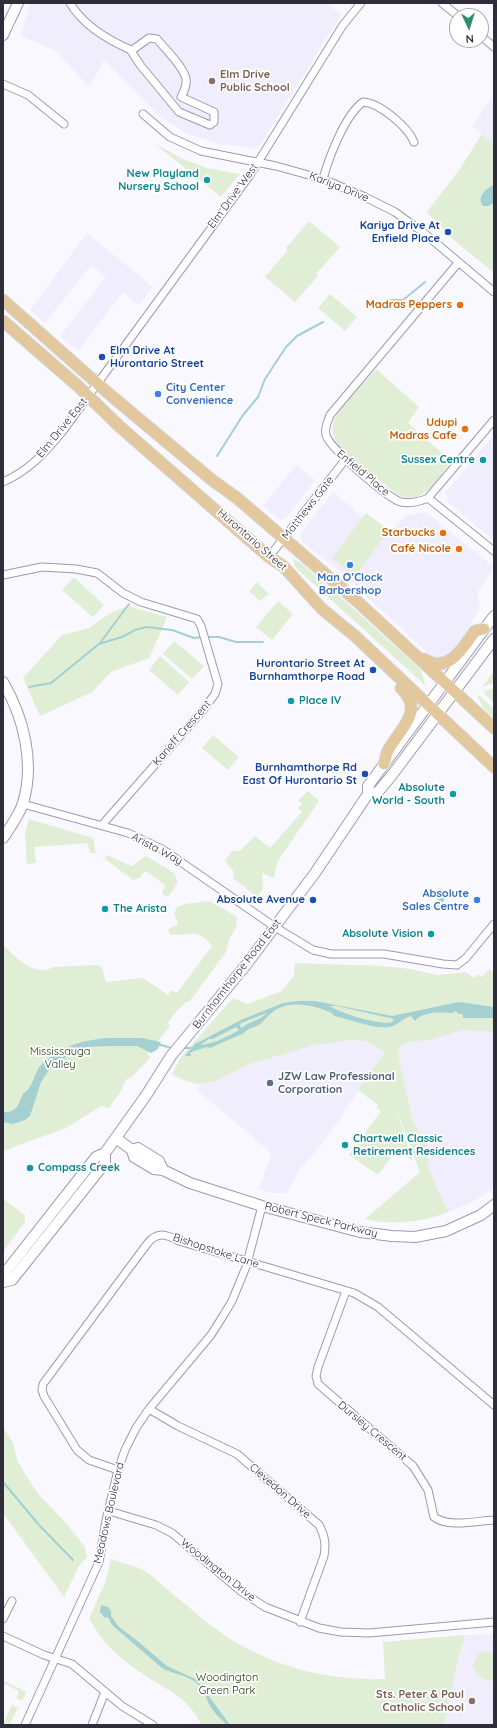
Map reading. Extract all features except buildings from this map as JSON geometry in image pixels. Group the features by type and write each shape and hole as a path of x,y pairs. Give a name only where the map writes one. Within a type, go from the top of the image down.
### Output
{"main road":[{"path":"3,35 6,23 18,3"},
{"name":"Hurontario Street","path":"3,300 97,383 212,480 237,498 396,636 494,728"},
{"name":"Hurontario Street","path":"3,321 88,396 119,426 269,557 283,566 322,608 355,636 437,715 494,767"},
{"name":"Burnhamthorpe Road East","path":"3,1282 12,1280 105,1163 105,1153 147,1094 171,1056 275,927 348,826 368,794 368,786 494,616"},
{"path":"396,636 404,641 424,659 436,665 447,663 452,660 475,631 484,629"},
{"path":"355,636 357,646 408,694 410,700 411,709 408,721 388,750 384,764"},
{"name":"Burnhamthorpe Road East","path":"368,794 378,792 392,775 494,639"},
{"path":"3,682 16,708 23,731 28,768 23,804 3,838"},
{"name":"Robert Speck Parkway","path":"116,1138 132,1150 134,1157 154,1169 163,1170 190,1183 262,1206 352,1230 392,1236 415,1237 446,1231 481,1215 494,1205"},
{"name":"Robert Speck Parkway","path":"481,1215 494,1213"}],"street":[{"path":"70,3 87,22 110,41 132,51 141,66 179,112 210,125 214,122 214,112 181,97 186,88 186,79 183,70 157,39 149,38 132,51"},
{"name":"Elm Drive West","path":"97,383 258,163 343,25 360,3"},
{"path":"3,84 28,95 64,124"},
{"path":"324,179 326,168 340,134 356,110 364,102 370,103 384,111 410,134 414,142"},
{"name":"Kariya Drive","path":"143,114 170,137 199,150 324,179 395,212 424,233 494,292"},
{"name":"Enfield Place","path":"428,498 412,503 400,502 390,496 345,460 334,449 326,436 326,425 330,415 458,263"},
{"name":"Elm Drive East","path":"3,482 15,477 32,465 48,450 97,383"},
{"path":"494,420 428,498 494,550"},
{"name":"Matthews Gate","path":"269,557 284,540 345,460"},
{"name":"Kaneff Crescent","path":"3,575 42,567 76,569 97,573 123,593 141,602 197,619 201,626 218,684 215,694 204,710 102,825"},
{"name":"Arista Way","path":"23,804 102,825 136,836 162,849 275,927"},
{"path":"275,927 313,950 331,954 384,954 457,965 466,958 494,924"},
{"name":"Meadows Boulevard","path":"25,1725 99,1562 118,1470 125,1450 136,1428 210,1335 232,1301 247,1261 262,1206"},
{"name":"Bishopstoke Lane","path":"118,1470 89,1460 77,1450 44,1396 42,1384 149,1241 156,1236 167,1234 179,1241 354,1293 371,1301 494,1405"},
{"name":"Dursley Crescent","path":"346,1291 318,1367 316,1376 318,1384 413,1466 428,1490 434,1516 440,1521 449,1523 494,1520"},
{"name":"Clevedon Drive","path":"150,1409 178,1426 237,1454 319,1525 325,1536 326,1546 324,1556 300,1622"},
{"name":"Woodington Drive","path":"109,1512 156,1525 172,1533 242,1592 265,1607 318,1628 354,1633 494,1622"},
{"path":"3,1619 12,1601"},
{"path":"3,1636 44,1656 72,1664 122,1706 153,1725"},
{"path":"92,1725 105,1692"}],"shaded area":[{"name":"Elm Drive Public School","path":"30,3 327,3 341,15 258,148 220,144 190,135 167,121 153,110 104,60 89,87 56,51 21,36"},
{"path":"494,95 494,144 472,126"},
{"path":"87,233 153,287 139,305 123,292 78,351 60,336 106,277 91,265 45,323 30,310"},
{"name":"Sussex Centre","path":"494,435 494,541 448,502 446,492"},
{"path":"296,465 315,480 286,518 281,520 263,506"},
{"path":"333,492 387,538 404,516 426,512 494,567 477,593 480,607 458,647 451,655 442,658 431,656 355,587 354,582 301,541 301,534"},
{"path":"464,1030 494,1032 494,1189 474,1201 449,1212 438,1191 428,1164 427,1143 413,1123 398,1054 400,1047 405,1043 433,1039"},
{"path":"351,1040 365,1041 385,1051 326,1139 301,1168 287,1193 272,1193 259,1189 271,1155 268,1150 197,1090 200,1084 216,1081 247,1065 314,1045"},
{"name":"Sts. Peter & Paul Catholic School","path":"494,1634 494,1725 444,1725 458,1659 465,1635"}],"green space":[{"path":"482,134 494,144 494,273 454,240 427,212 459,170"},
{"path":"155,144 183,159 207,168 240,174 221,197"},
{"path":"309,221 340,247 316,274 318,276 295,302 265,277 288,250 286,248"},
{"path":"330,294 357,317 345,331 318,308"},
{"path":"376,369 419,407 408,423 451,461 428,490 422,495 414,498 406,498 397,494 372,475 344,451 333,435 333,425 337,415 346,402"},
{"path":"366,513 389,530 355,576 332,558"},
{"path":"292,558 301,563 418,667 421,671 426,686 296,568"},
{"path":"74,577 104,605 93,617 62,590"},
{"path":"257,582 269,594 260,601 249,591"},
{"path":"278,601 293,614 272,640 256,627"},
{"path":"128,606 167,617 149,658 111,672 92,692 40,716 23,678 62,635 89,628 112,612"},
{"path":"174,641 204,666 192,679 163,654"},
{"path":"160,656 189,682 178,695 149,670"},
{"path":"494,671 494,683 482,687"},
{"path":"494,688 494,703 483,692"},
{"path":"477,695 494,709 494,719 483,707"},
{"path":"213,735 239,757 228,770 202,748"},
{"path":"308,791 319,801 277,862 274,878 262,873 263,889 257,897 233,878 234,872 225,861 232,851 240,851 255,836 270,848 302,812 298,808 302,804 298,801"},
{"path":"29,819 93,838 97,853 90,853 87,843 34,847 36,863 27,864 25,832"},
{"path":"106,855 132,866 146,856 174,873 178,882 168,897 162,894 165,885 147,872 144,872 140,878 133,880 105,859"},
{"name":"Mississauga Valley","path":"209,901 237,917 236,928 229,939 226,952 189,1002 186,1002 172,1017 168,1023 170,1026 147,1054 151,1057 132,1077 127,1079 123,1085 123,1088 109,1108 101,1106 66,1128 3,1151 3,944 19,960 33,968 46,970 53,967 99,965 102,968 106,982 143,978 168,995 171,990 177,993 212,946 206,939 196,934 170,934 168,929 178,924 174,914 177,907 185,904"},
{"path":"295,963 383,966 410,969 438,975 466,972 474,978 478,974 482,977 489,969 494,973 494,1032 464,1030 433,1039 405,1043 400,1047 398,1054 413,1123 427,1143 428,1164 438,1191 449,1212 407,1222 386,1222 365,1219 420,1172 395,1106 413,1161 397,1149 378,1175 349,1155 381,1111 376,1108 378,1105 358,1090 385,1052 365,1041 351,1040 314,1045 247,1065 216,1081 196,1084 172,1074 181,1057 233,998 247,1004 282,991 294,976"},
{"path":"3,1199 25,1215 25,1222 3,1252"},
{"path":"3,1427 13,1443 18,1462 27,1477 40,1496 66,1523 85,1547 87,1557 79,1566 64,1597 3,1513"},
{"name":"Woodington Green Park","path":"111,1559 136,1567 148,1573 209,1624 249,1650 270,1660 315,1673 361,1679 385,1679 383,1642 465,1635 458,1659 444,1725 202,1725 190,1707 183,1700 133,1667 113,1651 89,1619 106,1580"},
{"path":"486,1651 494,1653 493,1681 480,1677 473,1665 478,1654"},
{"path":"3,1680 26,1692 22,1701 16,1698 19,1691 3,1683"},
{"path":"12,1705 18,1708 9,1725 3,1725"}],"water":[{"path":"494,185 494,203 488,206 483,206 481,203 481,196 488,188"},
{"path":"439,888 447,893 441,907 437,906"},
{"path":"315,1001 392,1016 459,1002 494,1007 494,1018 463,1018 463,1014 459,1014 455,1011 452,1013 426,1014 415,1021 411,1016 405,1018 398,1024 389,1027 376,1027 334,1016 332,1013 319,1008 298,1004 284,1006 275,1010 260,1024 244,1033 210,1048 207,1047 192,1052 190,1053 191,1056 185,1056 195,1044 241,1020 283,1003","holes":["330,1006 337,1006 394,1019 392,1022 387,1023 370,1021 342,1012","267,1013 242,1028 240,1026 241,1023","236,1027 239,1030 220,1040 200,1045 209,1039 213,1039"]},
{"path":"106,1038 142,1038 161,1042 158,1049 151,1053 137,1046 108,1046 87,1047 71,1054 49,1070 41,1082 30,1116 25,1120 13,1124 3,1122 3,1112 8,1112 16,1108 23,1094 31,1085 36,1073 42,1064 49,1058 72,1045"},
{"path":"101,1605 108,1607 111,1611 111,1616 119,1627 167,1666 197,1680 230,1725 227,1725 214,1711 202,1689 194,1681 162,1668 112,1625 108,1617 105,1618 100,1612"}],"waterway":[{"path":"377,307 390,300 403,300 425,282"},
{"path":"217,456 243,415 258,397 265,379 286,347 297,336 323,322"},
{"path":"100,643 129,604"},
{"path":"29,687 51,683 99,644 122,637 135,630 146,627 172,630 194,638 202,637"},
{"path":"206,637 219,637 236,642 263,642"},
{"path":"157,1044 172,1048"},
{"path":"183,1048 192,1048"},
{"path":"3,1482 39,1525 73,1560"}],"place":[{"name":"Elm Drive Public School","path":"212,81"},
{"name":"New Playland Nursery School","path":"207,180"},
{"name":"Kariya Drive At Enfield Place","path":"448,232"},
{"name":"Madras Peppers","path":"460,305"},
{"name":"Elm Drive At Hurontario Street","path":"102,357"},
{"name":"City Center Convenience","path":"158,394"},
{"name":"Udupi Madras Cafe","path":"465,429"},
{"name":"Sussex Centre","path":"483,460"},
{"name":"Starbucks","path":"443,533"},
{"name":"Café Nicole","path":"459,549"},
{"name":"Man O’Clock Barbershop","path":"350,565"},
{"name":"Hurontario Street At Burnhamthorpe Road","path":"373,670"},
{"name":"Place IV","path":"291,701"},
{"name":"Burnhamthorpe Rd East Of Hurontario St","path":"365,774"},
{"name":"Absolute World - South","path":"453,794"},
{"name":"Absolute Avenue","path":"313,900"},
{"name":"Absolute Sales Centre","path":"477,900"},
{"name":"The Arista","path":"105,909"},
{"name":"Absolute Vision","path":"431,934"},
{"name":"JZW Law Professional Corporation","path":"270,1083"},
{"name":"Chartwell Classic Retirement Residences","path":"345,1145"},
{"name":"Compass Creek","path":"30,1168"},
{"name":"Sts. Peter & Paul Catholic School","path":"472,1701"}]}
